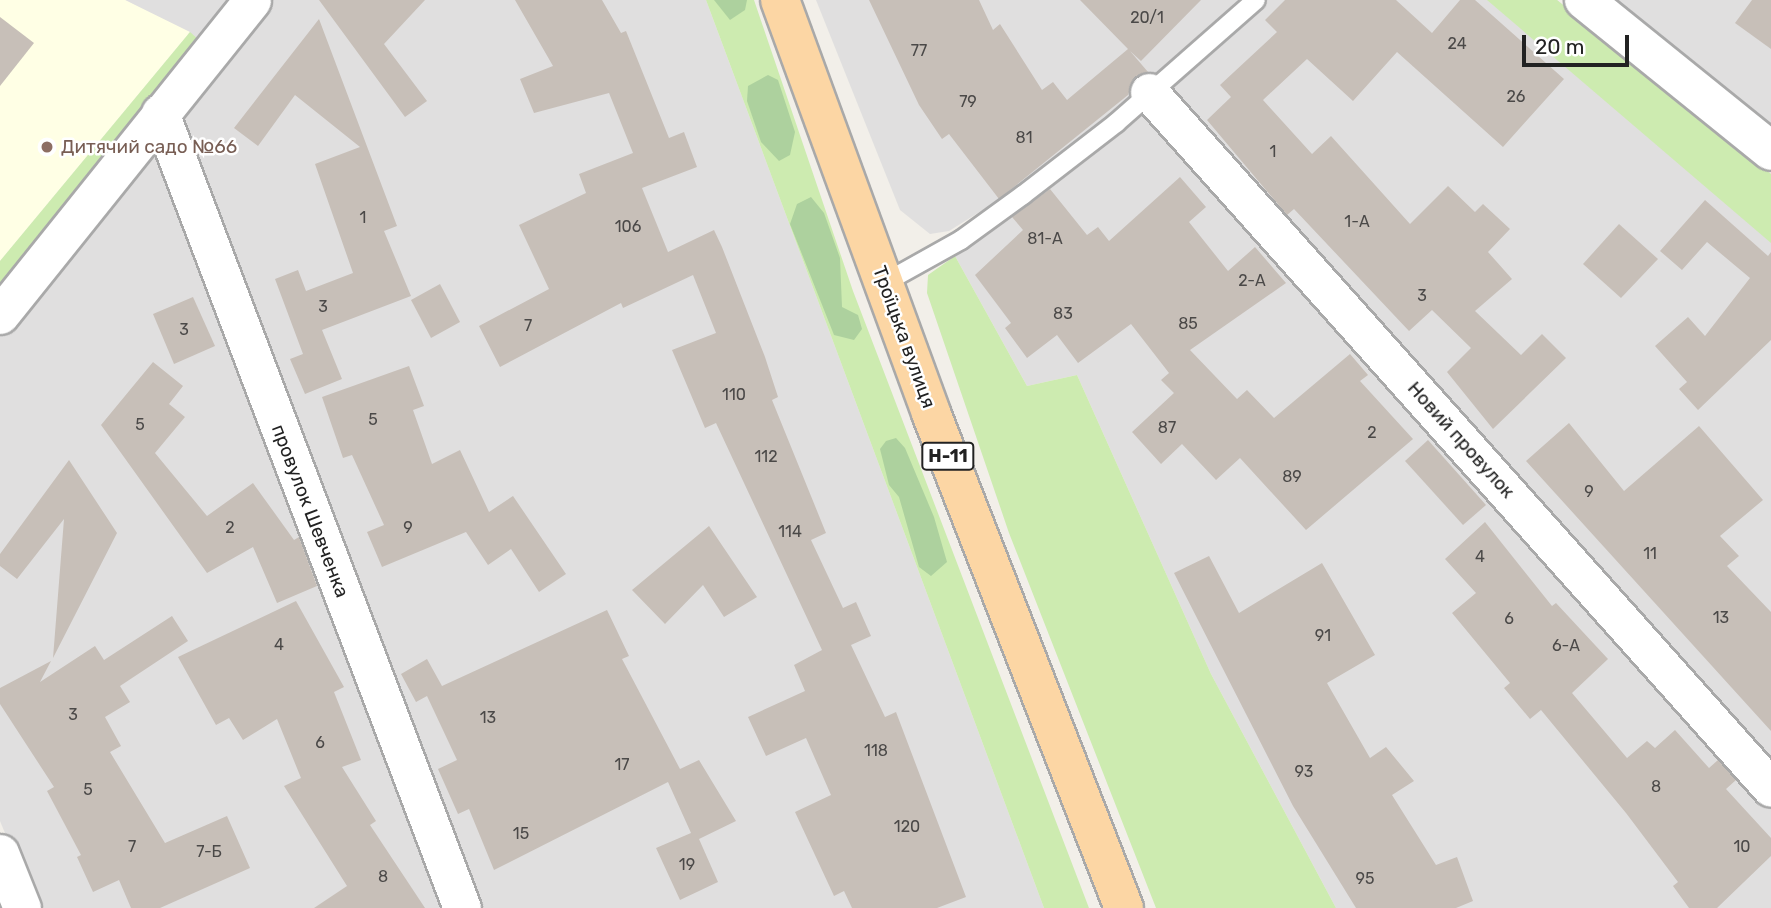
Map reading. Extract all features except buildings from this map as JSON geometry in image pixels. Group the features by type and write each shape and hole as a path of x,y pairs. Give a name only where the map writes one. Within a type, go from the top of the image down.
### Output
{"main road":[{"name":"Троїцька вулиця","path":"780,0 884,283 1124,908"}],"street":[{"path":"0,315 252,0"},
{"path":"1584,0 1771,151"},
{"name":"Новий провулок","path":"1149,92 1771,788"},
{"name":"провулок Шевченка","path":"160,113 462,908"},
{"path":"0,853 22,908"}],"lane":[{"path":"884,283 961,240 1149,92 1256,0"}],"shaded area":[{"name":"Дитячий садо №66","path":"0,0 125,0 190,32 0,261"},
{"path":"125,0 233,0 200,41"},
{"path":"271,0 706,0 1044,908 475,908 179,122"},
{"path":"816,0 1243,0 1114,116 1021,186 949,231 930,234 900,210"},
{"path":"1264,0 1557,0 1771,174 1771,767 1170,90"},
{"path":"1614,0 1771,0 1771,127"},
{"path":"1140,108 1771,788 1771,908 1336,908 1211,674 1077,375 1027,386 955,256"},
{"path":"155,154 164,159 449,908 36,908 0,821 0,334 134,166"}],"green space":[{"path":"706,0 754,0 853,291 1089,908 1044,908"},
{"path":"714,0 747,0 745,10 730,20"},
{"path":"1487,0 1557,0 1771,174 1771,243"},
{"path":"190,32 200,41 0,296 0,261"},
{"path":"768,75 778,80 795,132 790,155 779,161 761,142 747,101 748,86"},
{"path":"811,197 824,213 840,258 842,307 858,315 862,329 854,340 834,335 790,224 797,204"},
{"path":"955,256 1027,386 1077,375 1211,674 1336,908 1156,908 1009,533 927,293 928,275"},
{"path":"896,438 905,448 934,517 947,562 931,576 919,567 899,497 889,485 880,449 886,441"}],"place":[{"name":"Дитячий садо №66","path":"47,147"}]}
